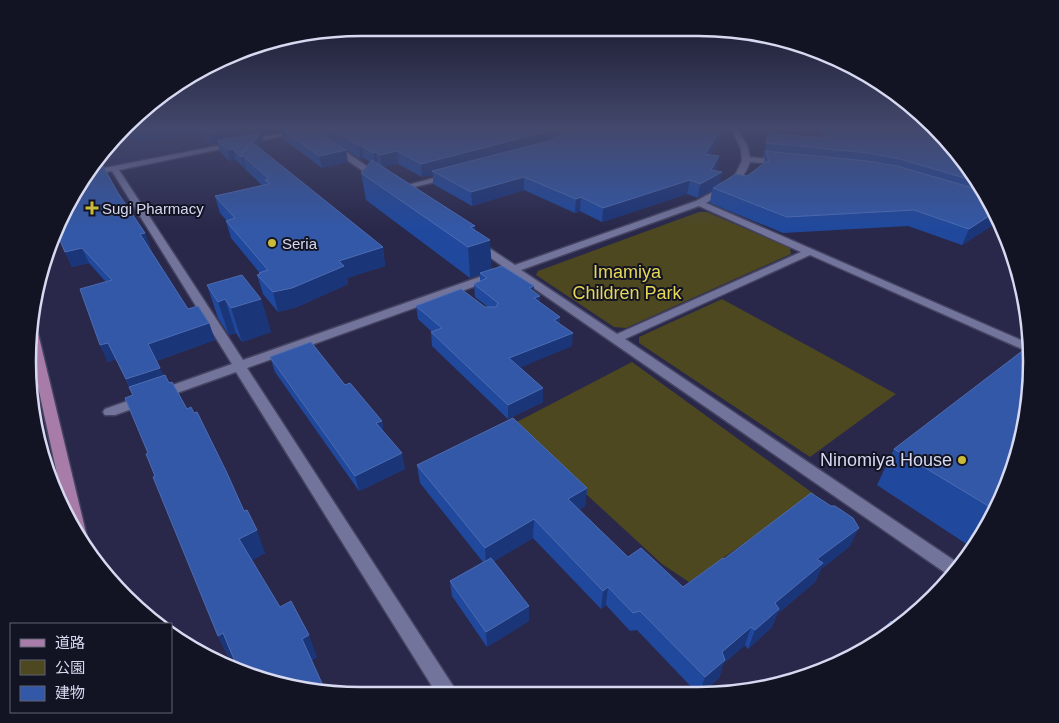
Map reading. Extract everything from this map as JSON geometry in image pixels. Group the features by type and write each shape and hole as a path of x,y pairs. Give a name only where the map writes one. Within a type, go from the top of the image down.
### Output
{"main road":[{"path":"36,353 73,510"}],"street":[{"path":"98,172 150,162"},
{"path":"359,162 413,200"},
{"path":"110,412 460,293 514,269 699,203 732,183 746,162"},
{"path":"776,162 793,164"},
{"path":"114,169 444,687"},
{"path":"397,189 454,174"},
{"path":"699,203 1022,346"},
{"path":"468,238 950,567"},
{"path":"616,339 809,252"}],"shaded area":[{"path":"105,162 127,162 101,167"}],"green space":[{"name":"Imamiya Children Park","path":"699,212 707,212 790,248 791,254 626,328 614,327 536,275 538,271"},
{"path":"722,299 896,394 810,457 639,343 639,337"},
{"path":"632,362 814,494 689,582 662,564 511,425"}],"building":[{"path":"250,162 277,162 383,247 339,261 344,266 292,288 273,292 257,275 268,270 226,221 235,218 215,196 269,184 265,180 269,179"},
{"path":"371,162 375,162 475,226 470,227 490,240 468,247 361,173"},
{"path":"468,162 716,162 711,170 722,172 700,184 690,180 603,208 581,197 576,199 524,177 471,192 432,171"},
{"path":"766,162 871,162 897,166 972,188 988,216 969,229 914,210 787,217 713,188 736,174 747,176"},
{"path":"909,162 954,162 966,179"},
{"path":"103,166 118,193 145,233 140,234 188,309 198,306 209,323 148,344 160,368 126,379 108,343 100,345 80,289 112,280 82,248 65,252 60,240 61,237 80,199"},
{"path":"502,266 534,286 529,288 540,296 534,298 560,317 554,320 573,333 509,358 543,388 508,405 431,332 442,328 416,306 461,289 485,307 496,307 498,303 474,284 487,278 480,273"},
{"path":"242,275 261,299 231,308 225,299 218,302 207,285"},
{"path":"311,342 345,385 350,383 382,421 376,423 402,453 355,476 270,357"},
{"path":"1022,351 1022,383 1017,425 998,486 988,506 894,449"},
{"path":"165,375 169,383 172,382 187,409 191,407 194,413 197,412 244,511 247,510 257,530 239,539 280,607 291,601 309,635 302,639 322,684 277,676 237,662 235,661 223,633 218,636 153,477 155,476 146,454 148,453 125,398 133,395 129,387"},
{"path":"513,418 587,488 568,499 628,557 641,548 683,587 724,559 811,493 853,518 859,528 817,559 823,563 775,603 779,609 755,630 751,627 722,652 725,660 705,677 640,611 633,613 608,587 603,591 534,519 485,548 417,465"},
{"path":"491,558 529,606 486,632 450,581"}],"place":[{"name":"Sugi Pharmacy","path":"92,208"},
{"name":"Seria","path":"272,243"},
{"name":"Ninomiya House","path":"962,460"}]}
